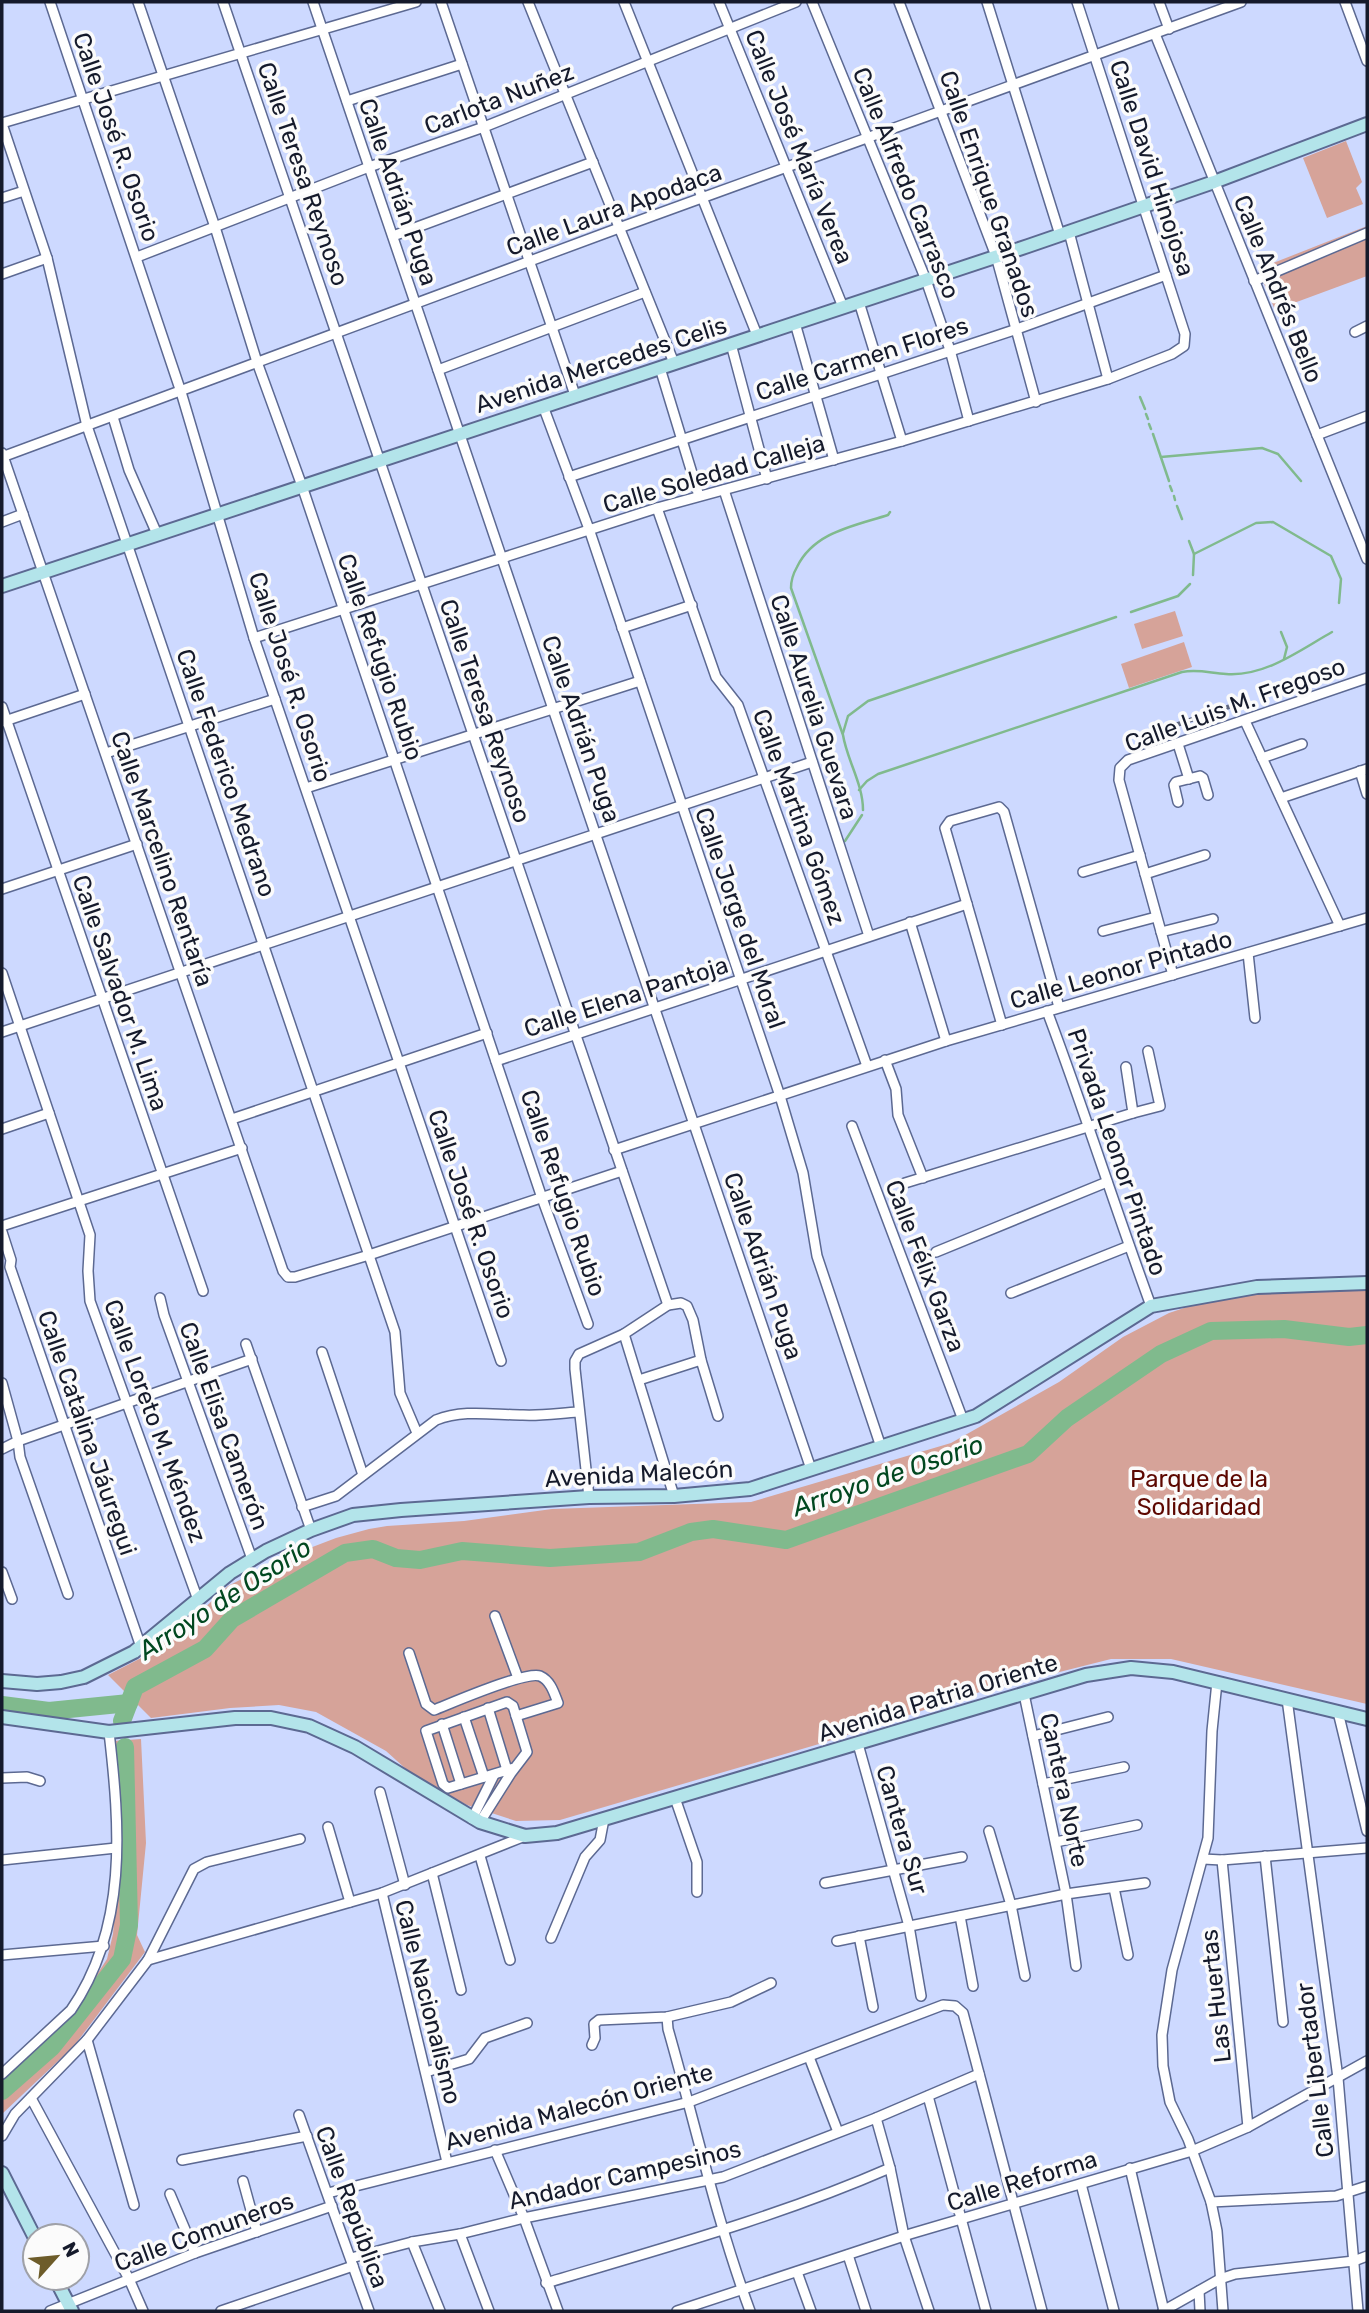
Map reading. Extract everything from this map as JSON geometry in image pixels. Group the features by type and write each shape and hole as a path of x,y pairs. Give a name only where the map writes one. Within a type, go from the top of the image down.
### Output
{"street":[{"name":"Calle José R. Osorio","path":"50,2 181,392 254,638 501,1361"},
{"name":"Calle Refugio Rubio","path":"138,2 215,227 257,362 302,486 542,1198 588,1324"},
{"name":"Calle Teresa Reynoso","path":"223,2 668,1305"},
{"name":"Calle Adrián Puga","path":"313,2 811,1469"},
{"path":"2,124 416,2"},
{"path":"441,2 575,395"},
{"path":"528,2 674,363"},
{"path":"624,2 757,335"},
{"name":"Calle José María Verea","path":"719,2 843,307"},
{"name":"Carlota Nuñez","path":"136,257 369,167 484,127 796,2"},
{"name":"Calle Alfredo Carrasco","path":"812,2 926,280 950,350 969,421"},
{"name":"Calle Enrique Granados","path":"899,2 996,257 1036,402"},
{"path":"987,2 1088,304 1108,379"},
{"name":"Calle David Hinojosa","path":"1077,2 1185,334 1184,346"},
{"path":"1159,2 1169,29"},
{"name":"Calle Laura Apodaca","path":"2,455 181,392 415,303 1241,2"},
{"path":"1345,2 1367,61"},
{"name":"Calle Andrés Bello","path":"1155,34 1367,559"},
{"path":"347,101 463,64"},
{"name":"Calle Federico Medrano","path":"2,124 47,258 87,426 369,1255 394,1332 400,1393 417,1433"},
{"name":"Avenida Mercedes Celis","path":"2,586 1064,234 1214,182 1367,124"},
{"path":"393,236 593,162"},
{"path":"2,198 24,191"},
{"path":"1254,281 1367,233"},
{"path":"2,274 47,258"},
{"name":"Calle Carmen Flores","path":"569,477 1017,329 1166,275"},
{"path":"438,370 645,292"},
{"path":"859,302 902,441"},
{"path":"795,323 834,460"},
{"path":"1354,332 1367,326"},
{"path":"731,344 767,480"},
{"name":"Calle Soledad Calleja","path":"254,638 657,508 767,480 1036,402 1108,379 1171,354 1184,346"},
{"path":"660,368 699,496"},
{"name":"Calle Jorge del Moral","path":"542,406 589,529 780,1096 803,1173 817,1256 881,1447"},
{"path":"1317,435 1367,415"},
{"path":"113,416 129,470 156,534"},
{"name":"Calle Marcelino Rentaría","path":"2,455 283,1271 288,1277 295,1277 369,1255"},
{"name":"Calle Aurelia Guevara","path":"724,490 869,936"},
{"name":"Calle Martina Gómez","path":"657,508 716,677 738,705 867,1066"},
{"path":"2,522 23,514"},
{"path":"622,628 692,605"},
{"name":"Calle Luis M. Fregoso","path":"1173,975 1119,780 1120,768 1128,760 1367,678"},
{"path":"306,788 640,681"},
{"path":"4,721 85,694"},
{"path":"106,753 275,699"},
{"name":"Calle Salvador M. Lima","path":"2,707 4,721 203,1291"},
{"path":"1245,721 1340,926"},
{"path":"1178,744 1189,779"},
{"path":"1262,758 1302,744"},
{"path":"2,1032 811,762"},
{"path":"1281,798 1363,770 1367,794"},
{"path":"1178,802 1174,785 1176,782 1200,776 1208,795"},
{"name":"Privada Leonor Pintado","path":"967,904 945,828 950,821 999,807 1004,812 1059,1007"},
{"path":"2,889 137,844"},
{"path":"1083,872 1140,855"},
{"path":"1145,874 1205,855"},
{"path":"967,904 1002,1025"},
{"name":"Calle Elena Pantoja","path":"496,1061 967,904"},
{"path":"1103,931 1156,916"},
{"path":"1161,932 1213,919"},
{"name":"Calle Leonor Pintado","path":"614,1150 946,1041 1367,919"},
{"path":"910,922 946,1041"},
{"path":"1248,953 1255,1018"},
{"name":"Calle Loreto M. Méndez","path":"2,973 90,1235 90,1301 198,1600"},
{"name":"Privada Leonor Pintado","path":"1047,1011 1090,1126 1151,1306"},
{"path":"232,1119 487,1033"},
{"path":"905,1183 1160,1106 1149,1051"},
{"path":"885,1060 896,1089 898,1115 923,1178"},
{"path":"1126,1067 1133,1113"},
{"path":"2,1129 49,1113"},
{"name":"Calle Félix Garza","path":"852,1126 963,1420"},
{"path":"2,1226 242,1148"},
{"path":"369,1255 622,1171"},
{"path":"936,1252 1107,1182"},
{"name":"Calle Catalina Jáuregui","path":"2,1232 11,1260 10,1267 141,1647"},
{"path":"1011,1293 1129,1246"},
{"name":"Avenida Malecón","path":"2,1681 37,1684 84,1677 141,1647 230,1573 252,1559 311,1530 353,1515 589,1497 674,1496 750,1489 976,1416 1151,1306 1257,1287 1367,1283"},
{"name":"Calle Elisa Camerón","path":"161,1301 252,1559"},
{"path":"589,1497 578,1412 575,1361 579,1354 624,1334 668,1305 676,1302 687,1306 718,1416"},
{"path":"624,1334 674,1496"},
{"path":"246,1343 311,1530"},
{"path":"323,1352 363,1475"},
{"path":"2,1449 18,1441 252,1359"},
{"path":"639,1380 701,1360"},
{"path":"2,1383 20,1457 68,1594"},
{"path":"302,1507 336,1496 417,1433 436,1420 450,1415 578,1412"},
{"path":"2,1572 12,1599"},
{"path":"495,1616 518,1678"},
{"path":"409,1653 426,1704 434,1710 518,1678 530,1675 541,1677 552,1688 558,1703 516,1716"},
{"name":"Avenida Patria Oriente","path":"148,1960 382,1893 525,1836 557,1833 1086,1675 1131,1668 1173,1672 1367,1719"},
{"path":"1217,1682 1212,1731 1210,1820 1203,1859 1172,1970 1163,2035 1163,2066 1168,2093 1211,2202 1223,2311"},
{"name":"Cantera Norte","path":"1024,1694 1066,1894 1076,1966"},
{"name":"Calle Libertador","path":"1287,1699 1338,2078 1356,2310"},
{"path":"476,1820 496,1795 510,1769 527,1752 511,1703 488,1708 428,1729 425,1735 443,1784 448,1788 510,1769"},
{"path":"488,1708 510,1769"},
{"path":"1338,1712 1367,1831"},
{"name":"Avenida Patria Oriente","path":"2,1717 109,1732 247,1718 271,1718 309,1726 355,1747 476,1820 525,1836"},
{"path":"464,1717 489,1776 476,1820"},
{"path":"1033,1736 1108,1717"},
{"path":"442,1724 461,1784"},
{"path":"2,2072 71,2010 104,1946 116,1884 117,1809 109,1732"},
{"name":"Cantera Sur","path":"858,1744 909,1926 921,1996"},
{"path":"1043,1784 1124,1767"},
{"path":"2,1778 27,1777 40,1781"},
{"path":"485,1791 496,1795"},
{"path":"380,1792 405,1885"},
{"path":"675,1798 697,1862 696,1892"},
{"path":"551,1938 585,1857 600,1840 604,1819"},
{"path":"1056,1842 1138,1825"},
{"path":"328,1826 350,1902"},
{"path":"989,1831 1011,1905 1025,1976"},
{"path":"2,2136 15,2115 87,2040 148,1960 198,1866 300,1839"},
{"path":"2,1860 116,1848"},
{"path":"1203,1859 1223,1860 1367,1848"},
{"path":"480,1856 510,1960"},
{"path":"1265,1856 1283,2022"},
{"path":"825,1883 962,1857"},
{"name":"Las Huertas","path":"1223,1860 1248,2127"},
{"path":"432,1873 461,1990"},
{"path":"837,1941 1066,1894 1145,1883"},
{"path":"1114,1888 1128,1955"},
{"name":"Calle Nacionalismo","path":"382,1893 447,2162"},
{"path":"960,1916 972,1986"},
{"path":"859,1936 873,2007"},
{"path":"2,1955 104,1946"},
{"path":"592,2045 596,2034 594,2024 598,2020 667,2017 731,2002 771,1983"},
{"name":"Avenida Malecón Oriente","path":"328,2193 689,2102 943,2005 955,2006 963,2013 979,2074"},
{"path":"667,2017 707,2179 750,2311"},
{"path":"426,2072 469,2059 485,2038 527,2023"},
{"path":"87,2040 134,2205"},
{"path":"808,2057 838,2132"},
{"name":"Calle Reforma","path":"682,2311 904,2236 1192,2151 1248,2127 1367,2061"},
{"path":"979,2074 1042,2311"},
{"name":"Andador Campesinos","path":"221,2311 412,2242 723,2177 876,2118 979,2074"},
{"path":"928,2096 986,2311"},
{"path":"31,2098 129,2279 143,2311"},
{"name":"Calle República","path":"299,2115 369,2311"},
{"path":"876,2118 904,2236 929,2311"},
{"path":"182,2160 307,2136"},
{"path":"495,2150 524,2218 558,2311"},
{"path":"546,2283 725,2231 825,2196 890,2168"},
{"path":"1130,2168 1163,2311 1220,2279 1235,2274 1354,2261 1367,2256"},
{"path":"3,2176 27,2222"},
{"path":"243,2181 257,2232"},
{"path":"1081,2184 1114,2311"},
{"path":"1211,2202 1348,2194 1367,2186"},
{"path":"170,2194 195,2253"},
{"name":"Calle Comuneros","path":"50,2311 69,2307 129,2279 195,2253 332,2206"},
{"path":"460,2234 489,2311"},
{"path":"412,2242 440,2311"},
{"path":"848,2255 866,2311"},
{"path":"797,2272 811,2311"},
{"path":"1199,2291 1200,2311"}],"green space":[{"path":"1346,141 1362,182 1356,188 1363,204 1327,218 1303,158"},
{"path":"1367,226 1367,276 1275,310 1258,269"},
{"path":"1175,611 1183,636 1142,649 1134,624"},
{"path":"1184,642 1192,667 1129,688 1121,664"},
{"name":"Parque de la Solidaridad","path":"1367,1284 1367,1704 1171,1659 1111,1659 980,1692 819,1744 560,1820 516,1821 467,1805 416,1778 386,1751 316,1712 279,1705 151,1718 108,1675 141,1658 185,1626 228,1586 281,1559 336,1538 387,1526 464,1521 552,1509 751,1502 951,1443 1059,1382 1123,1337 1169,1313 1238,1290"},
{"path":"141,1739 146,1843 137,1935 145,1952 74,2046 2,2114 2,2082 71,2015 107,1959 113,1934 121,1840 120,1796 113,1741"}],"waterway":[{"path":"1140,397 1145,409"},
{"path":"1146,414 1148,419"},
{"path":"1149,424 1151,429"},
{"path":"1153,434 1169,481"},
{"path":"1161,457 1262,448 1278,454 1301,481"},
{"path":"1170,486 1172,491"},
{"path":"1174,496 1175,500"},
{"path":"1177,506 1182,519"},
{"path":"863,810 843,735 791,585 792,577 804,555 824,538 890,512"},
{"path":"1194,554 1256,523 1273,522 1331,556 1341,579 1339,603"},
{"path":"1189,541 1194,554 1193,575"},
{"path":"1131,612 1178,596 1190,584"},
{"path":"843,733 848,716 868,701 1116,617"},
{"path":"1281,632 1287,647 1284,659"},
{"path":"859,790 878,774 1182,672 1240,674 1268,667 1332,632"},
{"path":"845,841 862,815"},
{"name":"Arroyo de Osorio","path":"122,1721 135,1687 205,1649 232,1619 345,1553 373,1549 396,1558 420,1560 462,1551 550,1558 639,1552 691,1532 713,1529 786,1540 1028,1454 1067,1418 1161,1354 1211,1331 1284,1329 1349,1337 1367,1335"},
{"path":"2,1705 49,1711 129,1703"},
{"path":"2,2091 52,2047 122,1959 129,1925 125,1747"}],"railway":[{"path":"1170,727 1240,703"}]}
